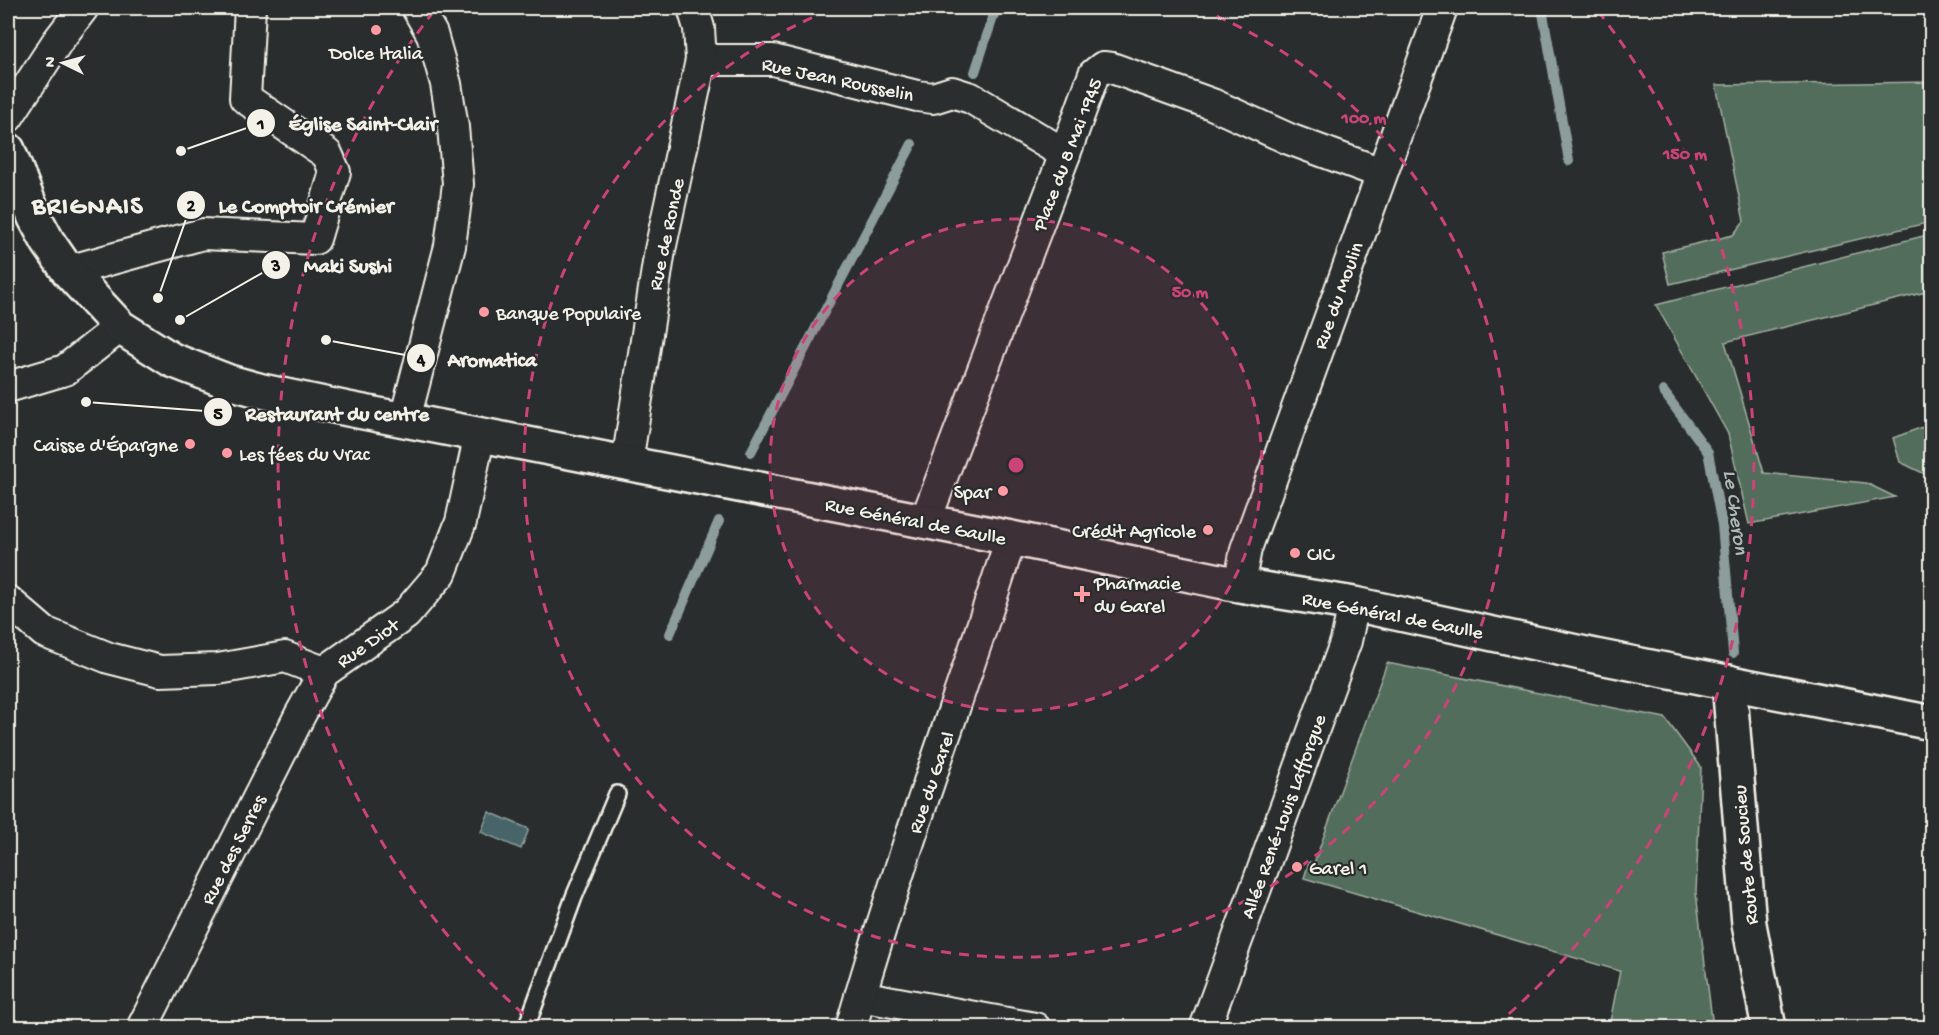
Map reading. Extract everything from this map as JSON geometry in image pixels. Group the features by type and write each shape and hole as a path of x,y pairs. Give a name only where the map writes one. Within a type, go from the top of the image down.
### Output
{"street":[{"path":"8,117 57,42 83,8"},
{"path":"68,271 203,234 315,239 335,172 327,154 245,98 250,8"},
{"path":"405,419 450,246 458,184 453,127 446,84 432,34 417,8"},
{"name":"Rue de Ronde","path":"627,463 660,250 701,60 699,28 693,8"},
{"name":"Rue du Moulin","path":"1239,585 1246,549 1442,8"},
{"name":"Rue Jean Rousselin","path":"701,60 773,60 917,96 933,98 952,92 971,98 1065,154"},
{"name":"Place du 8 Mai 1945","path":"925,522 1094,74 1103,67 1112,68 1212,104 1289,139 1381,173"},
{"name":"Rue Général de Gaulle","path":"8,150 34,218 68,271 120,327 172,360 229,382 262,391 1239,585 1354,604 1932,723"},
{"path":"8,387 65,370 120,327"},
{"name":"Rue Diot","path":"8,601 44,632 109,658 160,670 218,669 285,657 324,672 406,614 441,573 461,522 480,434"},
{"name":"Rue du Garel","path":"851,1028 1011,538"},
{"name":"Allée René-Louis Lafforgue","path":"1205,1028 1346,641 1354,604"},
{"name":"Rue des Serres","path":"142,1028 324,672"},
{"name":"Route de Soucieu","path":"1730,682 1749,924 1769,1028"},
{"path":"860,996 1035,1028"}],"lane":[{"path":"526,1028 574,897 617,794"}],"green space":[{"path":"1931,82 1931,222 1670,284 1662,252 1733,235 1744,221 1716,85"},
{"path":"1931,234 1931,297 1930,291 1725,342 1764,473 1866,483 1895,497 1749,524 1728,434 1656,305"},
{"path":"1932,424 1931,477 1900,462 1893,438"},
{"path":"1387,663 1665,718 1701,767 1696,893 1713,1027 1609,1027 1620,971 1304,878 1309,862 1314,863"}],"water":[{"path":"489,812 529,829 521,849 481,832"}],"waterway":[{"path":"975,72 996,8"},
{"name":"Le Cheron","path":"1542,8 1569,161"},
{"path":"751,452 912,144"},
{"name":"Le Cheron","path":"1663,391 1708,452 1722,525 1733,653"},
{"path":"670,634 719,521"}],"place":[{"name":"Dolce Italia","path":"376,30"},
{"name":"Église Saint-Clair","path":"181,151"},
{"name":"Le Comptoir Crémier","path":"158,298"},
{"name":"Banque Populaire","path":"484,312"},
{"name":"Maki Sushi","path":"180,320"},
{"name":"Aromatica","path":"326,340"},
{"name":"Restaurant du centre","path":"86,402"},
{"name":"Caisse d'Épargne","path":"190,444"},
{"name":"Les fées du Vrac","path":"227,453"},
{"name":"Spar","path":"1003,491"},
{"name":"Crédit Agricole","path":"1208,530"},
{"name":"CIC","path":"1295,553"},
{"name":"Pharmacie du Garel","path":"1082,594"},
{"name":"Garel 1","path":"1297,867"}],"district":[{"name":"BRIGNAIS","path":"88,204"}]}
